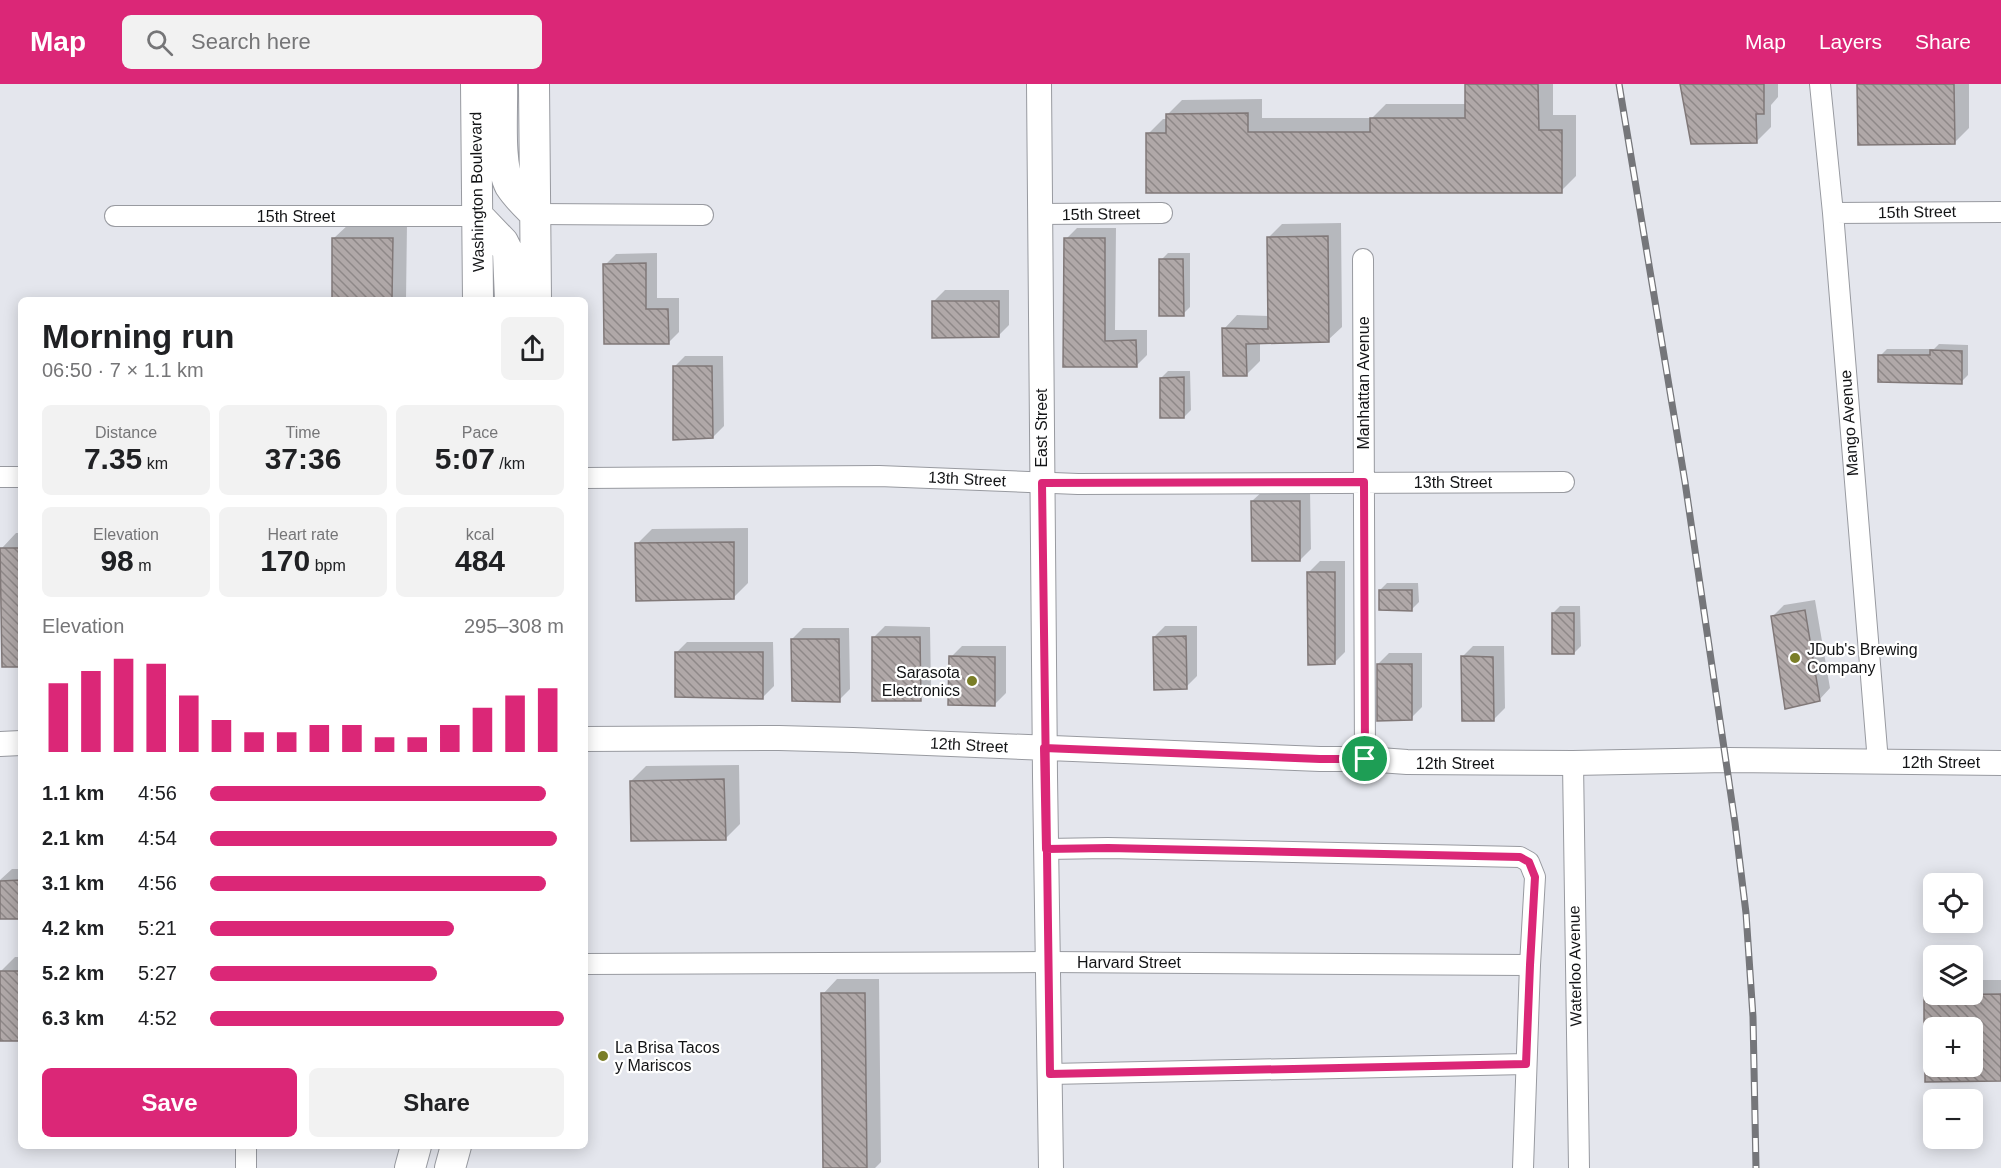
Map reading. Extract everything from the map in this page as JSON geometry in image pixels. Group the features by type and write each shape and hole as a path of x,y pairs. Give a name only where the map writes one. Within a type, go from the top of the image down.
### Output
{"main road":[{"name":"Washington Boulevard","path":"476,84 478,297"},
{"path":"502,84 504,169 516,195 535,214"},
{"path":"534,84 536,297"},
{"path":"478,216 503,242 508,252 510,297"},
{"path":"410,1168 415,1149"},
{"path":"450,1168 455,1149"}],"street":[{"name":"East Street","path":"1039,84 1044,748 1051,1168"},
{"name":"Mango Avenue","path":"1820,84 1833,213 1878,762"},
{"name":"15th Street","path":"1833,213 2001,212"},
{"name":"15th Street","path":"1040,214 1162,213"},
{"path":"535,214 703,215"},
{"name":"15th Street","path":"115,216 478,216"},
{"name":"Manhattan Avenue","path":"1363,259 1365,759"},
{"name":"13th Street","path":"588,478 879,476 1042,483 1564,482"},
{"path":"0,477 18,477"},
{"name":"12th Street","path":"588,739 779,738 1407,762 1573,763 1726,760 2001,762"},
{"path":"0,744 18,743"},
{"name":"Waterloo Avenue","path":"1573,763 1579,1168"},
{"path":"1046,849 1108,848 1520,857 1529,862 1535,877 1523,1168"},
{"name":"Harvard Street","path":"588,964 1048,962 1530,965"},
{"path":"1050,1074 1526,1064"},
{"path":"246,1149 246,1168"}],"building":[{"path":"1465,84 1538,84 1539,130 1562,130 1562,193 1146,193 1146,133 1166,133 1166,114 1248,113 1248,132 1370,132 1370,118 1465,118"},
{"path":"1680,84 1764,84 1764,114 1756,114 1757,143 1691,144"},
{"path":"1857,84 1954,84 1955,144 1858,145"},
{"path":"1328,236 1329,342 1246,344 1247,376 1223,376 1222,328 1268,329 1267,237"},
{"path":"332,238 393,238 392,297 332,297"},
{"path":"1064,238 1105,238 1105,341 1136,340 1137,367 1063,367"},
{"path":"1159,259 1183,259 1184,316 1159,316"},
{"path":"646,263 646,309 668,309 669,344 604,344 603,264"},
{"path":"932,301 999,301 999,337 932,338"},
{"path":"1930,350 1962,351 1962,384 1878,382 1878,355 1930,355"},
{"path":"673,366 712,366 713,438 673,440"},
{"path":"1184,377 1184,418 1160,418 1160,378"},
{"path":"1251,501 1300,501 1300,561 1252,561"},
{"path":"734,542 734,599 636,601 635,543"},
{"path":"0,548 18,548 18,667 2,667"},
{"path":"1307,572 1335,572 1335,664 1308,665"},
{"path":"1379,590 1412,590 1412,611 1379,610"},
{"name":"JDub's Brewing Company","path":"1805,610 1820,701 1785,709 1771,616"},
{"path":"1552,613 1574,613 1574,654 1552,654"},
{"path":"1186,636 1187,689 1154,690 1153,637"},
{"path":"872,637 920,637 921,701 872,701"},
{"path":"791,639 839,639 840,702 792,701"},
{"path":"675,652 763,652 763,699 675,697"},
{"name":"Sarasota Electronics","path":"949,656 995,657 995,706 948,705"},
{"path":"1461,656 1493,657 1494,721 1462,721"},
{"path":"1377,664 1412,664 1412,720 1377,721"},
{"path":"724,779 726,840 631,841 630,781"},
{"path":"18,880 18,919 0,919 0,881"},
{"path":"0,971 18,971 18,1041 0,1041"},
{"path":"821,993 865,993 867,1168 823,1168"},
{"path":"1983,994 2001,994 2001,1081 1925,1082 1925,1077 1983,1077 1983,1017 1924,1017 1924,1005 1983,1005"}],"railway":[{"path":"1619,84 1685,482 1735,823 1746,913 1753,1017 1756,1168"}],"place":[{"name":"JDub's Brewing Company","path":"1795,658"},
{"name":"Sarasota Electronics","path":"972,681"},
{"name":"La Brisa Tacos y Mariscos","path":"603,1056"}],"route":[{"path":"1365,759 1320,759 1044,748 1046,849 1108,848 1520,857 1533,867 1535,877 1526,1064 1050,1074 1046,849 1045,776 1042,483 1364,482 1365,759"}]}
